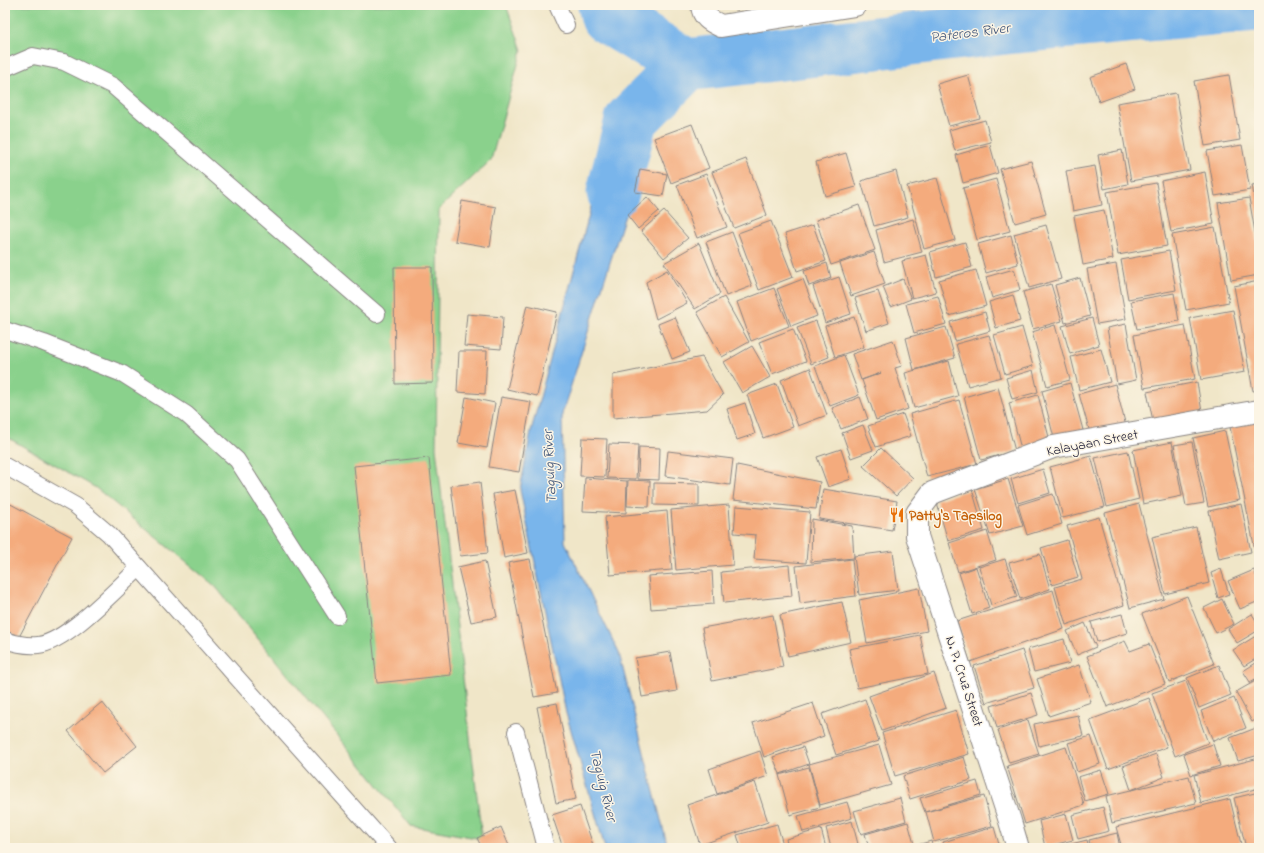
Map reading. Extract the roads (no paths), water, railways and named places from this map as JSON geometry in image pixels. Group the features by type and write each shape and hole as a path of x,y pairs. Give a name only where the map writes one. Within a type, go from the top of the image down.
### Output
{"street":[{"path":"702,5 702,10 709,21 721,26 855,5"},
{"name":"Kalayaan Street","path":"918,513 932,493 1053,447 1259,411"},
{"name":"N. P. Cruz Street","path":"918,513 917,536 1018,848"}],"lane":[{"path":"557,5 566,26"},
{"path":"5,68 33,56 64,62 113,86 377,314"},
{"path":"5,330 44,343 123,374 186,414 237,460 337,616"},
{"path":"5,466 76,506 109,534 389,848"},
{"path":"5,640 18,645 39,645 68,632 88,616 139,568"},
{"path":"516,732 546,848"}],"water":[{"path":"631,120 651,136 562,414 565,542 619,653 668,848 605,848 566,713 520,490 531,431 614,121"}],"waterway":[{"path":"604,5 607,17 686,65"},
{"name":"Pateros River","path":"686,65 1015,27 1255,5"},
{"name":"Taguig River","path":"613,192 631,120 686,65"}],"place":[{"name":"Patty's Tapsilog","path":"897,515"}]}
